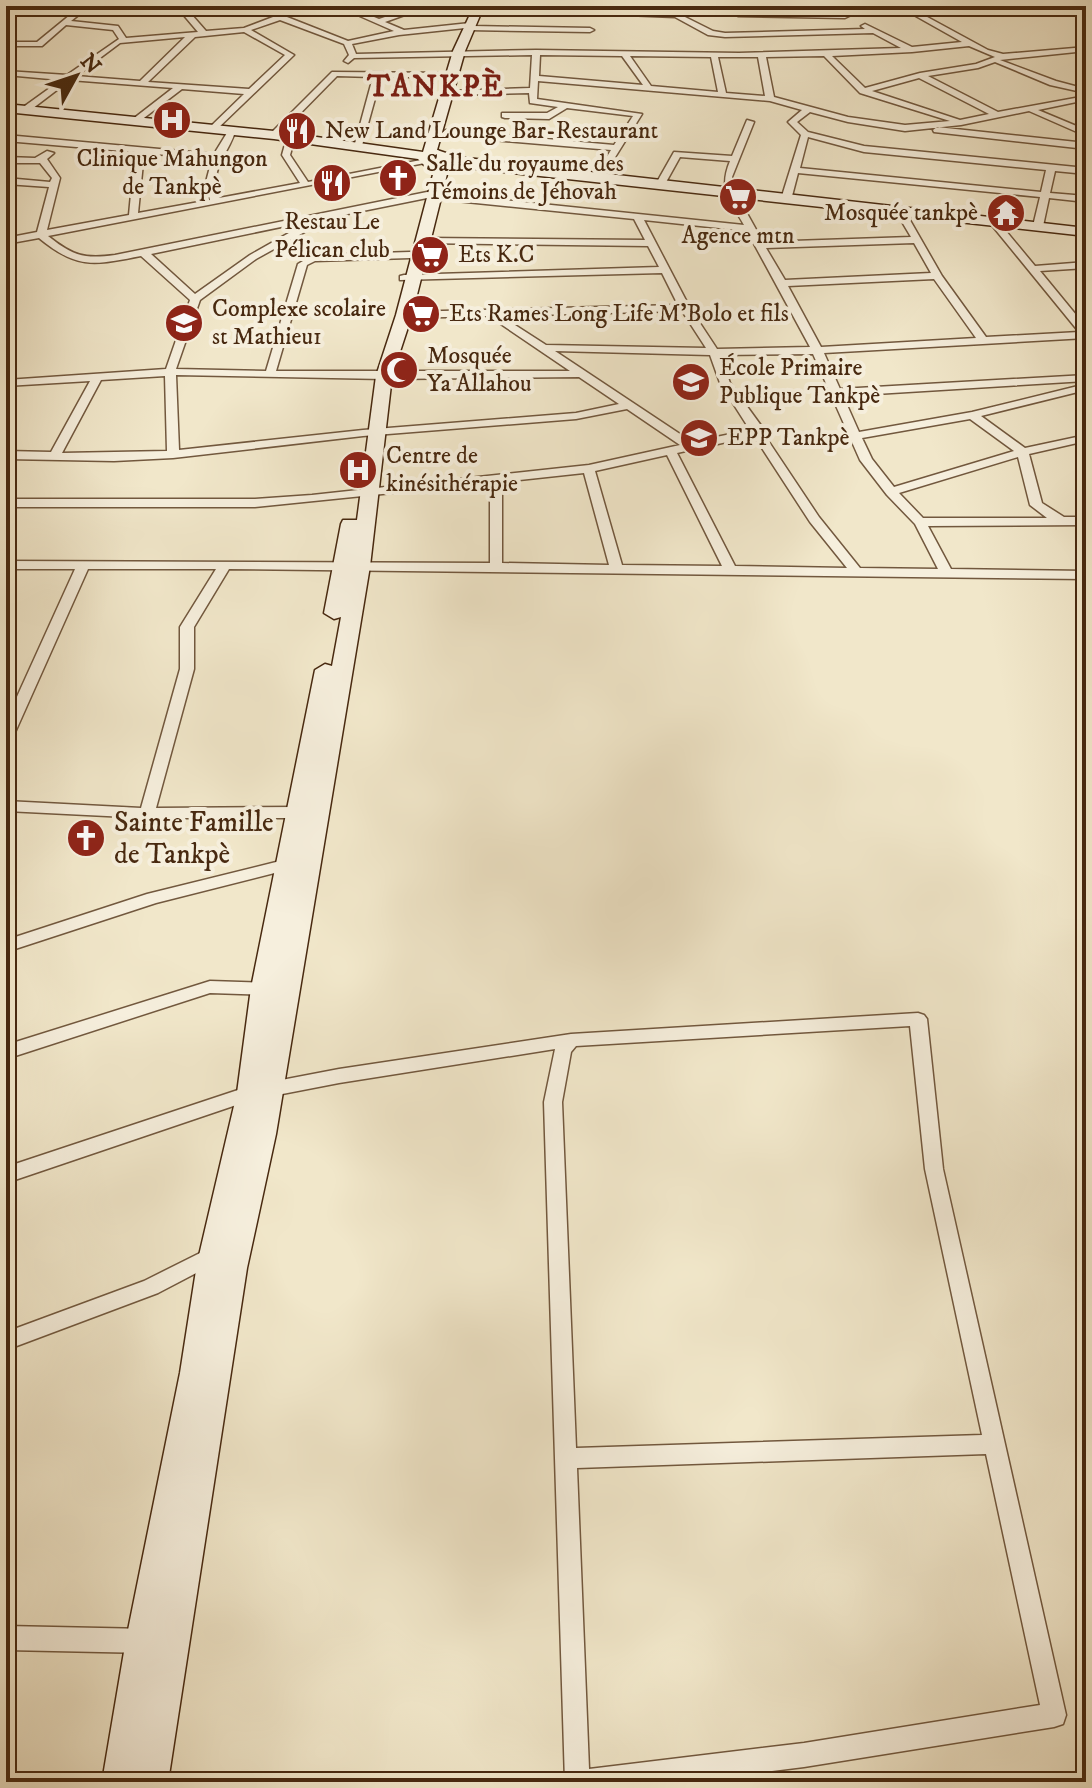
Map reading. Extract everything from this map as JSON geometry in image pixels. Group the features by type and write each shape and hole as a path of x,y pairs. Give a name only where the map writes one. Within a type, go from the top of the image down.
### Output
{"main road":[{"path":"121,1782 143,1640 196,1373 259,1091 274,990 351,566 379,376 432,195 445,107 459,51 479,6"},
{"path":"436,159 446,133 445,107"},
{"path":"6,108 233,130 436,159 787,196 1086,232"},
{"path":"379,376 404,315 413,263"},
{"path":"149,1782 173,1643 225,1254"}],"street":[{"path":"6,17 22,6"},
{"path":"6,44 39,44 85,6 155,10"},
{"path":"180,6 204,34"},
{"path":"252,6 347,43 401,33 469,27 590,30"},
{"path":"341,6 401,33"},
{"path":"379,22 412,10 452,6"},
{"path":"479,6 678,10 711,33 730,55"},
{"path":"824,6 914,51"},
{"path":"902,6 1000,59 1053,83 1086,91"},
{"path":"918,15 926,6"},
{"path":"754,36 741,10 845,16"},
{"path":"25,110 114,43 245,30 280,17"},
{"path":"65,23 115,28 124,40"},
{"path":"213,128 290,53 245,30"},
{"path":"711,33 754,36 874,31"},
{"path":"142,83 192,35"},
{"path":"347,43 352,56"},
{"path":"274,135 352,56 459,51 826,54 914,51 970,44"},
{"path":"863,91 920,75 1000,59 1086,49"},
{"path":"536,52 537,78 533,101 638,114 600,175"},
{"path":"624,53 648,87"},
{"path":"826,54 863,91 961,122"},
{"path":"714,55 722,93"},
{"path":"762,55 770,99"},
{"path":"6,73 253,92"},
{"path":"335,74 453,75"},
{"path":"920,75 997,115"},
{"path":"358,147 377,76"},
{"path":"537,78 770,99 880,126 929,127 1086,98"},
{"path":"136,121 180,87"},
{"path":"449,93 534,90"},
{"path":"505,115 549,116 566,105"},
{"path":"810,108 792,122 805,134 864,149 1086,171"},
{"path":"1029,109 1086,133"},
{"path":"750,122 728,177 729,190 818,350 866,460 920,522 947,575"},
{"path":"929,127 956,134 1086,146"},
{"path":"215,201 208,182 217,157 233,130"},
{"path":"446,133 616,148"},
{"path":"787,196 805,134"},
{"path":"291,137 286,155 305,184"},
{"path":"6,138 217,157"},
{"path":"43,160 58,142"},
{"path":"133,217 140,150"},
{"path":"662,182 677,154 736,159"},
{"path":"6,241 436,159"},
{"path":"6,160 43,160 54,173 54,185 41,235"},
{"path":"1038,226 1051,167"},
{"path":"796,170 1086,199"},
{"path":"6,181 54,185"},
{"path":"41,235 68,257 79,261 143,252 432,195 750,228"},
{"path":"900,210 937,276 984,342"},
{"path":"173,454 170,372 195,299 253,257 335,212"},
{"path":"637,215 685,308 714,352 725,383 814,519 856,571"},
{"path":"993,221 1086,335"},
{"path":"283,223 296,233"},
{"path":"232,234 253,257"},
{"path":"760,245 915,240"},
{"path":"413,263 652,243"},
{"path":"143,252 195,299"},
{"path":"270,374 303,264 313,258 666,270"},
{"path":"1033,269 1086,265"},
{"path":"781,283 937,276"},
{"path":"404,315 685,308"},
{"path":"492,314 548,348 688,445"},
{"path":"548,348 714,352 818,350 1086,335"},
{"path":"6,383 170,372 379,376 584,374"},
{"path":"55,455 97,378"},
{"path":"837,393 1086,378"},
{"path":"855,436 972,415 1086,387"},
{"path":"6,455 173,454 563,417 630,405"},
{"path":"972,415 1023,452 1036,505 1062,522"},
{"path":"6,503 255,503 496,481 589,469 759,431"},
{"path":"891,492 1023,452 1086,438"},
{"path":"670,450 731,571"},
{"path":"589,469 617,571"},
{"path":"496,481 496,568"},
{"path":"1015,521 1036,505"},
{"path":"920,522 1086,521"},
{"path":"6,565 1086,575"},
{"path":"6,737 83,566"},
{"path":"147,813 187,669 187,627 224,566"},
{"path":"6,806 147,813 307,815"},
{"path":"6,946 153,898 298,862"},
{"path":"6,1052 210,987 274,990"},
{"path":"6,1175 259,1091 571,1040 918,1019 934,1169 965,1297 992,1444 1054,1715 804,1755 578,1782 553,1102 563,1051 571,1040"},
{"path":"6,1341 151,1287 225,1254"},
{"path":"566,1458 992,1444"},
{"path":"6,1638 173,1643"}],"place":[{"name":"Clinique Mahungon de Tankpè","path":"172,120"},
{"name":"New Land Lounge Bar-Restaurant","path":"297,131"},
{"name":"Salle du royaume des Témoins de Jéhovah","path":"398,178"},
{"name":"Restau Le Pélican club","path":"332,183"},
{"name":"Agence mtn","path":"738,197"},
{"name":"Mosquée tankpè","path":"1006,213"},
{"name":"Ets K.C","path":"430,255"},
{"name":"Ets Rames Long Life M'Bolo et fils","path":"421,314"},
{"name":"Complexe scolaire st Mathieu1","path":"184,323"},
{"name":"Mosquée Ya Allahou","path":"399,370"},
{"name":"École Primaire Publique Tankpè","path":"691,382"},
{"name":"EPP Tankpè","path":"699,438"},
{"name":"Centre de kinésithérapie","path":"358,470"},
{"name":"Sainte Famille de Tankpè","path":"86,838"}],"district":[{"name":"TANKPÈ","path":"436,87"}]}
